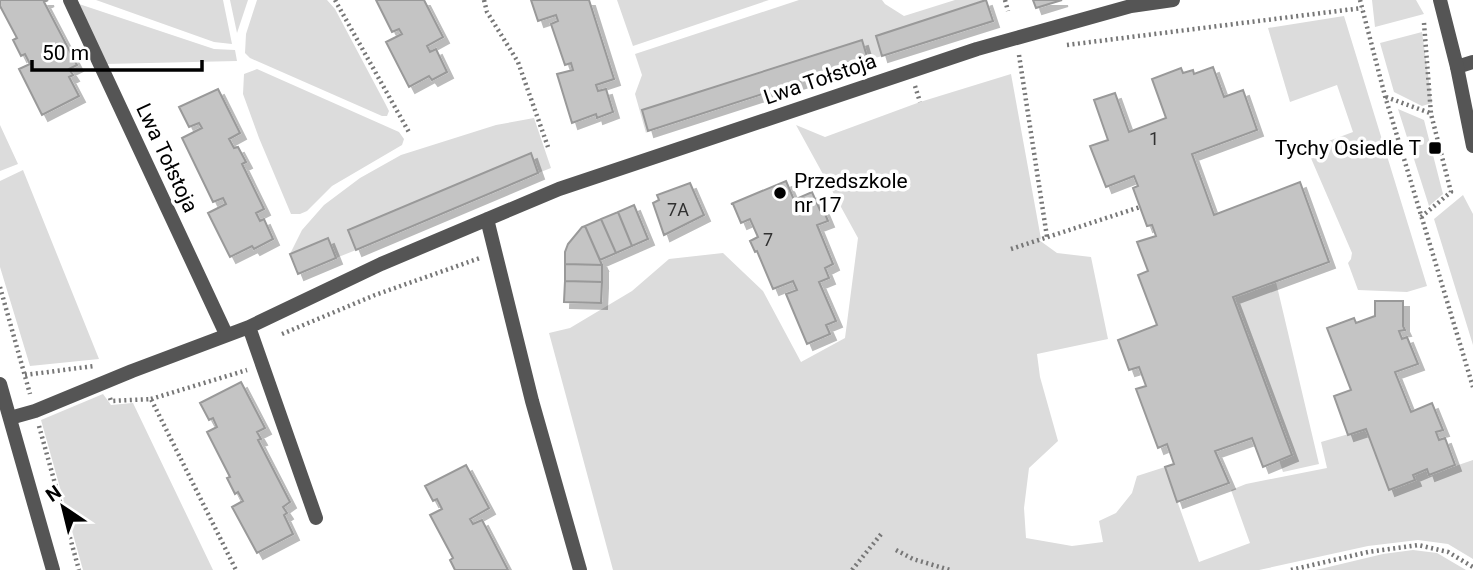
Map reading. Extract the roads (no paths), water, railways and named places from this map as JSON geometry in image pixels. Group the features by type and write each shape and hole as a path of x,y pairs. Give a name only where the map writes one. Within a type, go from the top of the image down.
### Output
{"street":[{"name":"Lwa Tołstoja","path":"70,0 226,334"},
{"name":"Lwa Tołstoja","path":"10,418 35,411 103,382 249,327 374,267 559,189 976,49 1132,6 1173,0"},
{"path":"1440,0 1473,146"},
{"path":"1457,67 1473,62"},
{"path":"487,219 532,401 580,570"},
{"path":"249,327 316,518"},
{"path":"0,384 53,570"}],"place":[{"name":"Tychy Osiedle T","path":"1435,148"},
{"name":"Przedszkole nr 17","path":"780,193"}]}
